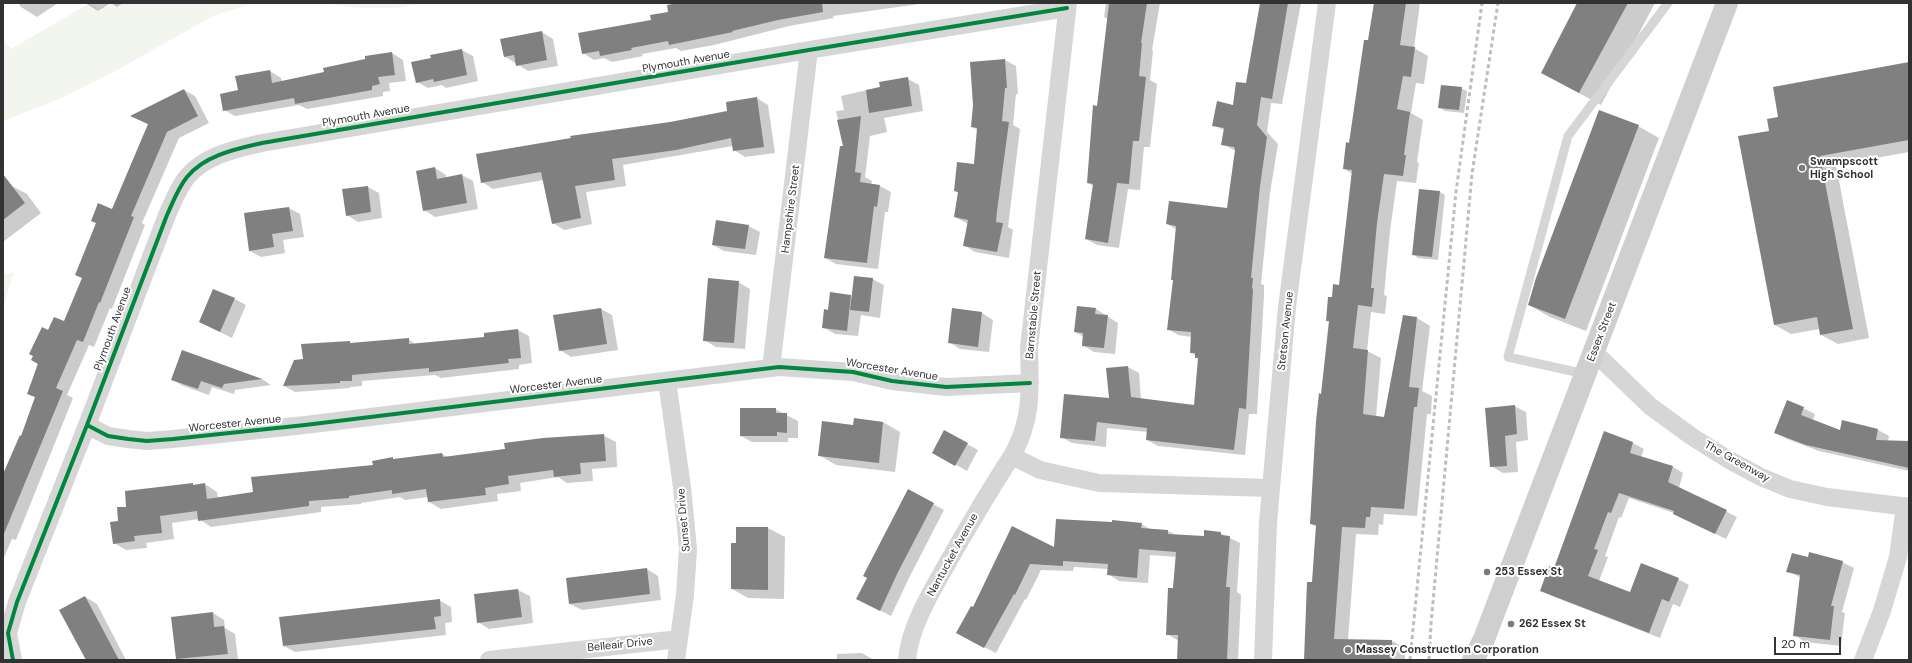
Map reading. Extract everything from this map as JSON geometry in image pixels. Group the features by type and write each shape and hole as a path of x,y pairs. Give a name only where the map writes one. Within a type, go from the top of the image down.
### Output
{"main road":[{"name":"Essex Street","path":"1473,660 1484,639 1728,3"}],"street":[{"name":"Stetson Avenue","path":"1263,660 1271,488 1287,306 1327,3"},
{"name":"Plymouth Avenue","path":"13,660 5,633 87,425 166,215 188,176 216,156 236,149 262,143 1068,6"},
{"name":"Barnstable Street","path":"1012,456 1021,439 1027,420 1030,383 1029,348 1068,6"},
{"name":"Hampshire Street","path":"772,368 809,50"},
{"name":"The Greenway","path":"1595,353 1650,406 1691,436 1729,460 1761,477 1790,489 1827,497 1907,506"},
{"name":"Worcester Avenue","path":"87,425 108,436 147,441 173,439 305,425 772,368 812,368 852,372 892,381 946,387 1030,383"},
{"name":"Sunset Drive","path":"667,381 682,487 688,549 685,595 676,660"},
{"path":"1012,456 1040,470 1099,483 1271,488"},
{"name":"Nantucket Avenue","path":"908,660 910,642 929,598 994,482 1012,456"},
{"path":"1863,660 1882,611 1898,557 1907,506"},
{"name":"Belleair Drive","path":"489,660 679,639"}],"lane":[{"path":"1586,374 1508,357 1568,136 1668,3"}],"shaded area":[{"path":"90,3 93,3 98,10 107,3 254,3 213,16 112,73 57,100 3,121 3,41 4,40 11,49"},
{"path":"320,3 426,3 396,8 359,8"},
{"path":"14,272 3,308 3,275"}],"building":[{"path":"678,3 822,3 823,12 778,20 732,31 733,32 669,45 668,41 600,56 599,51 582,54 578,33 651,20 650,15 668,12 667,5"},
{"path":"1109,3 1147,3 1141,43 1139,76 1146,77 1139,141 1133,141 1129,184 1117,183 1108,243 1085,239 1093,184 1087,183 1093,105 1097,106"},
{"path":"1260,3 1288,3 1272,99 1261,97 1257,125 1267,137 1260,186 1251,278 1253,278 1253,289 1246,409 1239,408 1234,450 1146,440 1147,428 1097,422 1095,441 1060,438 1064,394 1109,398 1106,368 1128,366 1131,397 1194,405 1198,358 1195,358 1195,353 1190,353 1191,332 1167,330 1173,280 1171,280 1176,226 1166,224 1169,201 1227,208 1235,150 1234,147 1221,145 1224,128 1212,126 1217,101 1233,105 1236,82 1246,83"},
{"path":"1374,3 1406,3 1400,45 1415,47 1411,77 1403,76 1397,109 1410,112 1404,155 1406,155 1403,176 1384,174 1377,223 1371,288 1374,288 1372,307 1358,305 1353,348 1368,350 1363,414 1384,417 1403,315 1417,317 1409,387 1419,388 1417,407 1414,407 1404,509 1371,507 1370,517 1366,517 1365,528 1342,527 1334,639 1392,640 1392,660 1304,660 1307,582 1312,582 1316,525 1310,524 1316,421 1319,393 1321,394 1329,321 1326,321 1328,297 1332,297 1333,284 1339,285 1352,170 1343,169 1346,142 1349,143 1364,40 1368,40"},
{"path":"1577,3 1628,3 1579,93 1541,73"},
{"path":"542,31 547,60 516,66 514,55 504,57 500,39"},
{"path":"462,49 467,75 434,82 433,79 416,83 411,62 431,58 430,55"},
{"path":"392,52 395,75 378,77 380,84 372,86 372,90 295,104 294,98 223,111 220,94 238,90 235,76 270,70 272,83 324,72 323,68 365,59 365,56"},
{"path":"1005,59 1007,88 1005,88 1002,121 1009,122 997,211 996,222 1003,223 997,252 963,246 968,220 954,217 958,192 954,191 957,162 974,164 977,128 971,127 973,105 970,62"},
{"path":"1909,62 1909,140 1820,156 1853,329 1820,335 1817,317 1774,325 1738,136 1769,131 1767,119 1778,117 1773,87"},
{"path":"908,77 912,106 869,113 866,90 880,87 879,82"},
{"path":"1441,85 1462,87 1459,110 1438,108"},
{"path":"184,89 198,116 167,132 131,216 134,217 100,303 99,302 83,342 77,340 56,388 63,391 3,536 3,474 20,435 21,436 35,397 27,394 38,364 31,360 33,356 29,354 42,327 48,330 54,317 64,321 82,278 75,275 96,223 91,221 98,203 112,209 148,124 130,116"},
{"path":"757,97 764,147 733,151 731,138 676,150 612,159 615,180 575,186 581,218 552,224 541,172 481,183 476,154 571,138 570,136 670,122 727,111 726,102"},
{"path":"1599,110 1639,125 1565,319 1528,305 1536,278"},
{"path":"861,116 855,172 861,173 860,182 880,185 877,207 874,206 867,263 824,258 840,146 843,146 837,120"},
{"path":"435,167 437,179 462,174 467,203 423,211 416,171"},
{"path":"3,174 25,203 3,220"},
{"path":"368,186 371,212 346,216 342,189"},
{"path":"1419,189 1440,191 1432,257 1412,255"},
{"path":"289,207 293,231 272,234 274,247 249,251 244,213"},
{"path":"716,220 749,225 745,249 712,245"},
{"path":"854,276 873,278 869,312 850,310"},
{"path":"708,278 739,281 734,343 703,341"},
{"path":"213,289 235,298 220,332 199,322"},
{"path":"830,292 851,295 847,331 822,328 824,309 828,310"},
{"path":"1077,306 1096,308 1095,314 1108,315 1104,348 1082,346 1083,333 1074,332"},
{"path":"601,308 607,344 559,351 553,315"},
{"path":"952,308 982,312 978,347 948,343"},
{"path":"518,329 521,358 508,359 509,363 429,372 429,368 352,375 352,381 340,381 340,383 283,386 294,360 303,359 301,344 350,341 350,343 409,338 409,344 484,337 484,333"},
{"path":"182,350 262,379 224,384 222,388 201,381 198,389 171,380"},
{"path":"1787,400 1804,407 1801,415 1840,430 1842,420 1878,429 1876,440 1909,441 1909,468 1806,445 1774,433"},
{"path":"1515,405 1517,434 1505,436 1507,466 1490,467 1485,408"},
{"path":"740,408 776,408 776,413 787,413 787,433 777,432 777,436 740,436"},
{"path":"854,418 883,422 879,463 818,456 822,421 853,425"},
{"path":"944,430 968,443 955,466 932,453"},
{"path":"1604,431 1633,442 1630,453 1673,466 1668,482 1727,510 1715,534 1673,514 1674,511 1619,493 1611,513 1608,512 1594,549 1598,550 1588,576 1630,592 1641,563 1679,578 1669,602 1662,599 1649,633 1540,591 1549,566 1554,568"},
{"path":"604,434 606,461 580,463 581,474 554,477 553,470 508,476 509,484 485,488 486,495 428,502 426,489 392,494 392,490 349,496 349,498 309,501 309,506 198,521 197,511 160,516 162,533 134,536 135,541 113,544 110,522 118,521 117,507 126,507 125,491 205,483 207,499 253,492 251,477 373,465 372,461 393,457 393,459 442,453 443,457 505,449 504,443 543,438"},
{"path":"908,489 934,503 898,572 880,611 856,599 867,578 863,576"},
{"path":"1056,519 1112,522 1112,520 1142,523 1141,528 1168,530 1168,534 1204,536 1204,530 1221,532 1221,535 1230,536 1226,587 1230,587 1227,660 1177,660 1178,635 1166,635 1168,588 1173,588 1176,552 1139,549 1137,578 1107,575 1108,564 1063,561 1063,566 1030,564 1015,595 1014,594 984,648 956,633 971,606 973,607 1012,526 1054,547"},
{"path":"736,527 768,527 768,590 731,589 731,543 736,543"},
{"path":"1809,552 1843,561 1831,606 1834,606 1830,640 1793,636 1800,575 1786,572 1792,553 1808,557"},
{"path":"647,568 650,594 569,604 566,578"},
{"path":"518,589 522,617 477,623 474,594"},
{"path":"85,596 119,660 86,660 59,610"},
{"path":"440,599 441,616 434,617 436,629 283,646 279,617"},
{"path":"213,612 214,627 224,626 228,654 176,659 171,617"}],"railway":[{"path":"1410,660 1456,192 1482,3"},
{"path":"1429,660 1472,174 1498,3"}],"cycle path":[{"path":"13,660 8,633 17,602 87,425 167,215 184,181 194,169 203,163 222,154 262,143 809,50 1067,8"},
{"path":"87,425 108,436 147,441 173,439 305,425 779,367 853,372 892,381 946,387 1030,383"}],"place":[{"name":"Swampscott High School","path":"1802,168"},
{"name":"253 Essex St","path":"1487,572"},
{"name":"262 Essex St","path":"1511,624"},
{"name":"Massey Construction Corporation","path":"1348,650"}]}
